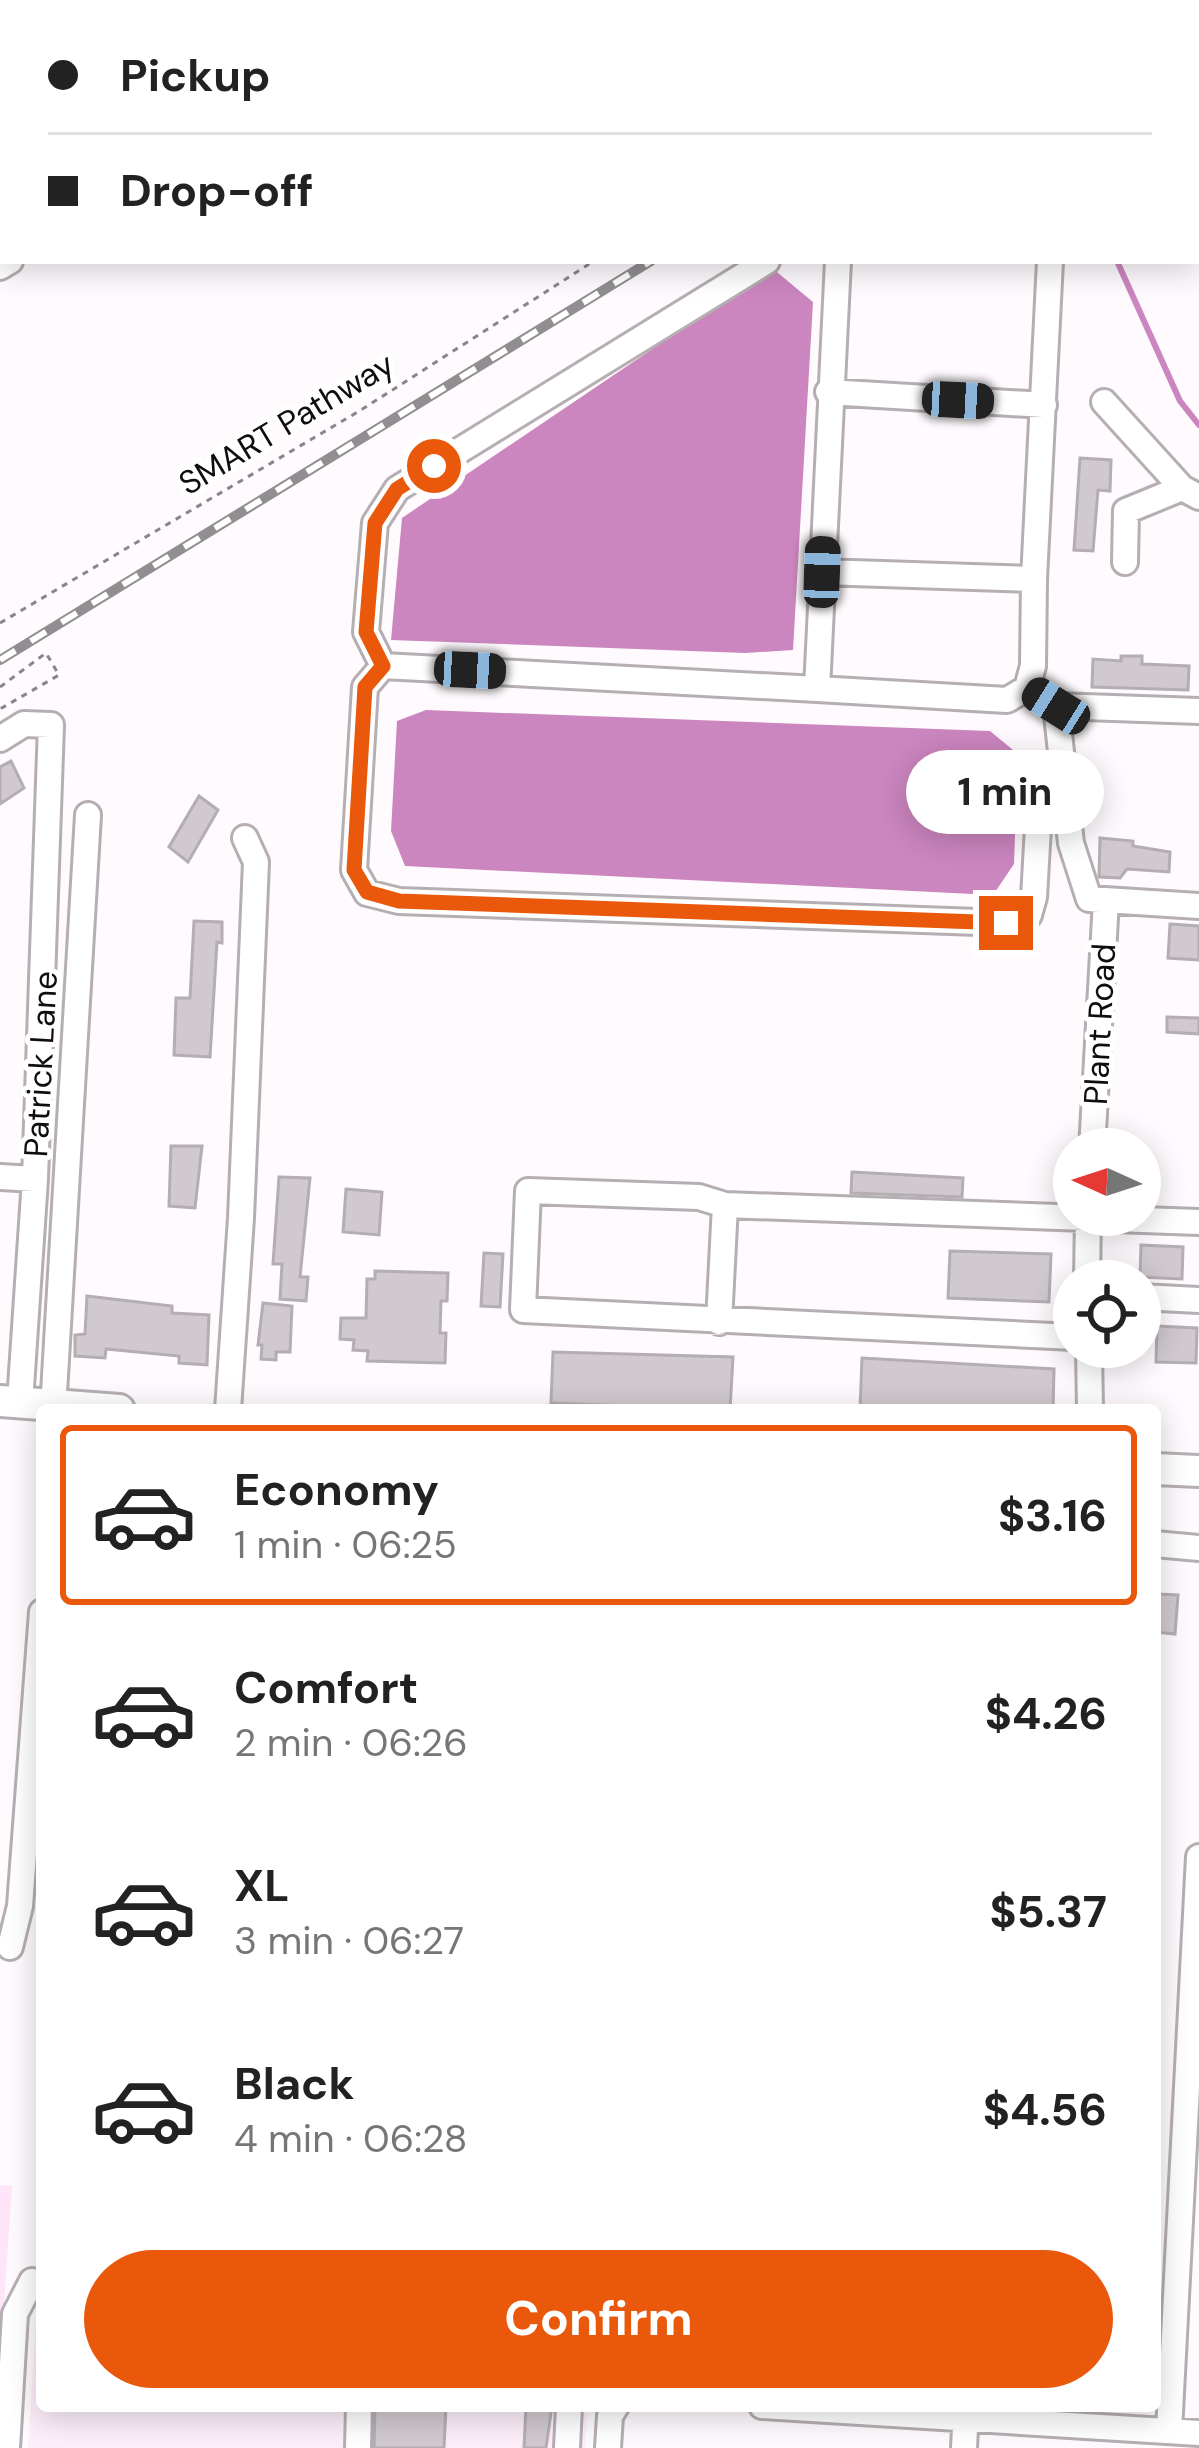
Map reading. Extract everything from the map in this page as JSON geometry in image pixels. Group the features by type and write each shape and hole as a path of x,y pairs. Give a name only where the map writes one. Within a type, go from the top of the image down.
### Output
{"main road":[{"path":"1161,1469 1199,1471"}],"street":[{"path":"383,666 366,632 375,523 397,489 762,264"},
{"path":"817,689 838,264"},
{"path":"383,666 1006,700 1027,688 1033,666 1050,264"},
{"path":"828,392 1044,404"},
{"path":"1104,402 1191,492 1126,511 1125,562"},
{"path":"822,572 1034,578"},
{"path":"383,666 365,687 354,870 367,892 399,901 1006,923 1029,915 1039,810 1064,768"},
{"path":"1027,688 1056,706 1199,711"},
{"path":"1056,706 1071,843 1089,899 1199,906"},
{"name":"Patrick Lane","path":"0,739 24,724 51,725 35,1179 10,1402"},
{"path":"54,1404 88,815"},
{"path":"228,1404 256,862 245,838"},
{"name":"Plant Road","path":"1093,1128 1106,900"},
{"path":"0,1177 35,1179"},
{"path":"1053,1217 724,1205 699,1196 528,1191 524,1310 1053,1336"},
{"path":"719,1322 724,1205"},
{"path":"1161,1221 1199,1222"},
{"path":"1161,1298 1199,1300"},
{"path":"1089,1368 1090,1404"},
{"path":"1161,1545 1199,1548"},
{"path":"10,1947 20,1906 36,1692"},
{"path":"1169,2431 1199,1857"},
{"path":"8,2448 15,2314 32,2281"},
{"path":"358,2448 359,2412"},
{"path":"567,2448 569,2412"},
{"path":"608,2448 612,2412"},
{"path":"964,2448 966,2413 1199,2433"}],"path":[{"name":"SMART Pathway","path":"0,623 361,410 589,264"},
{"path":"0,687 46,653 59,675 0,709"}],"shaded area":[{"path":"772,268 813,302 793,650 745,653 391,640 402,518"},
{"path":"426,710 990,731 1018,754 1014,864 993,895 405,866 391,831 397,721"},
{"path":"0,2185 12,2186 0,2365"},
{"path":"36,2322 36,2412 588,2412 585,2448 28,2448"}],"building":[{"path":"1080,458 1111,460 1110,491 1098,490 1093,551 1074,550"},
{"path":"1121,656 1142,656 1142,664 1189,666 1188,690 1092,687 1093,659 1121,661"},
{"path":"11,761 24,788 0,804 0,767"},
{"path":"199,796 218,810 188,862 169,847"},
{"path":"1100,838 1170,852 1169,872 1127,869 1120,878 1099,877"},
{"path":"194,921 222,922 210,1057 174,1055 176,998 190,998"},
{"path":"1170,924 1199,926 1199,960 1168,958"},
{"path":"1167,1017 1199,1018 1199,1034 1167,1032"},
{"path":"171,1146 202,1146 195,1208 169,1206"},
{"path":"852,1172 963,1178 962,1197 851,1193"},
{"path":"279,1177 310,1178 300,1277 308,1277 306,1301 280,1299 282,1264 273,1264"},
{"path":"346,1189 382,1192 379,1235 343,1232"},
{"path":"1141,1245 1183,1247 1182,1279 1161,1278 1161,1260 1141,1260"},
{"path":"950,1251 1051,1254 1049,1302 948,1298"},
{"path":"484,1253 503,1254 500,1307 481,1306"},
{"path":"375,1271 448,1273 447,1301 441,1301 445,1363 367,1361 368,1351 353,1350 354,1340 340,1339 341,1318 366,1318 367,1279 375,1279"},
{"path":"87,1296 172,1306 172,1313 209,1315 207,1365 179,1363 179,1356 106,1349 105,1358 75,1356 75,1335 85,1334"},
{"path":"263,1303 292,1306 290,1352 276,1352 276,1360 261,1359"},
{"path":"1161,1326 1197,1328 1196,1363 1161,1362"},
{"path":"553,1352 733,1357 730,1404 551,1403"},
{"path":"862,1358 1054,1369 1053,1404 860,1404"},
{"path":"1161,1594 1178,1595 1175,1634 1161,1633"},
{"path":"375,2412 446,2412 444,2448 374,2448"},
{"path":"526,2412 551,2412 546,2448 524,2448"}],"waterway":[{"path":"1118,264 1180,401 1199,425"}],"railway":[{"path":"0,660 646,264"}],"route":[{"path":"434,466 397,489 375,523 366,632 383,666 365,687 354,870 367,892 399,901 1006,923"}]}
